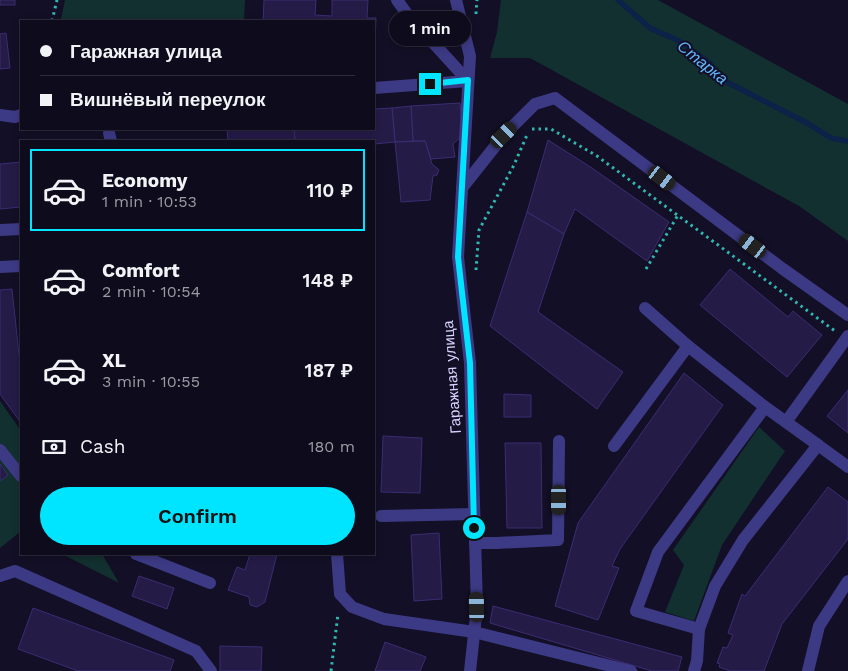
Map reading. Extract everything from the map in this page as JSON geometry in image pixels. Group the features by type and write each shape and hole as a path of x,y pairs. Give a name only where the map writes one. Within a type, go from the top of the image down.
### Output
{"street":[{"path":"397,0 407,14 468,80"},
{"name":"Гаражная улица","path":"456,0 470,56 458,257 470,363 477,607 470,671"},
{"path":"375,88 468,80"},
{"path":"462,188 504,135 535,104 555,98 783,269 848,315"},
{"path":"0,115 18,116"},
{"path":"0,125 18,116"},
{"path":"0,230 20,229"},
{"path":"0,267 20,266"},
{"path":"645,308 688,346 765,407 848,467"},
{"path":"786,422 847,337"},
{"path":"614,446 688,346"},
{"path":"699,629 636,611 658,552 765,407"},
{"path":"475,543 558,540 559,440"},
{"path":"694,671 697,661 699,629 715,586 743,540 818,445"},
{"path":"0,450 20,475"},
{"path":"381,516 474,514"},
{"path":"139,555 210,583"},
{"path":"337,555 340,594 352,607 384,620 474,632 631,671"},
{"path":"0,576 15,571 196,650 211,671"},
{"path":"808,671 819,626 848,581"}],"path":[{"path":"52,20 57,0"},
{"path":"475,274 479,230 514,165 529,129 551,129 596,156 847,337"},
{"path":"646,269 678,216"},
{"path":"331,671 340,594"}],"green space":[{"path":"65,0 245,0 244,20 61,19"},
{"path":"501,0 658,0 848,104 848,241 799,206 530,58 490,58 497,32"},
{"path":"0,401 20,430 20,532 0,548"},
{"path":"759,427 785,451 722,545 694,621 665,612 684,565 673,550"},
{"path":"64,555 103,555 119,583"}],"building":[{"path":"0,0 15,0 15,5 0,5"},
{"path":"264,0 316,0 315,15 332,16 332,0 368,0 367,18 376,18 375,42 375,20 263,20"},
{"path":"6,33 10,68 0,69 0,34"},
{"path":"460,103 463,135 453,144 455,157 431,159 425,141 413,141 411,106"},
{"path":"411,106 413,141 395,142 392,108"},
{"path":"392,108 395,142 375,144 375,140 295,140 294,130 375,130 375,109"},
{"path":"227,130 294,130 295,140 228,140"},
{"path":"548,140 592,168 669,222 647,261 575,209 564,234 527,212"},
{"path":"425,141 432,164 439,170 437,175 433,176 430,200 401,202 395,142"},
{"path":"20,162 20,207 0,209 0,164"},
{"path":"527,212 564,234 538,312 623,372 597,409 490,326"},
{"path":"730,269 788,317 793,311 822,335 787,377 700,305"},
{"path":"12,289 20,356 20,422 0,394 0,290"},
{"path":"684,373 723,405 620,549 612,566 619,568 598,620 555,606 578,523"},
{"path":"848,390 848,433 827,416"},
{"path":"504,394 531,395 531,417 504,417"},
{"path":"383,436 422,438 420,493 381,492"},
{"path":"505,443 541,443 542,528 507,528"},
{"path":"0,464 8,475 0,481"},
{"path":"828,487 848,502 848,539 782,624 764,671 730,671 719,667 720,664 717,663 723,647 727,648 733,635 728,633 742,594 745,596"},
{"path":"439,533 442,599 414,601 411,535"},
{"path":"250,555 277,555 265,602 257,607 250,605 249,597 228,590 237,567 245,570"},
{"path":"139,576 174,588 167,609 132,596"},
{"path":"493,606 682,657 678,671 652,671 490,623"},
{"path":"33,608 174,660 170,671 78,671 18,649"},
{"path":"385,642 426,657 420,671 375,671"},
{"path":"220,646 262,647 261,671 220,671"}],"waterway":[{"name":"Старка","path":"618,0 650,28 679,41 710,63 721,79 807,123 831,138 848,141"}],"route":[{"path":"430,84 468,80 458,257 470,363 474,528"}]}
